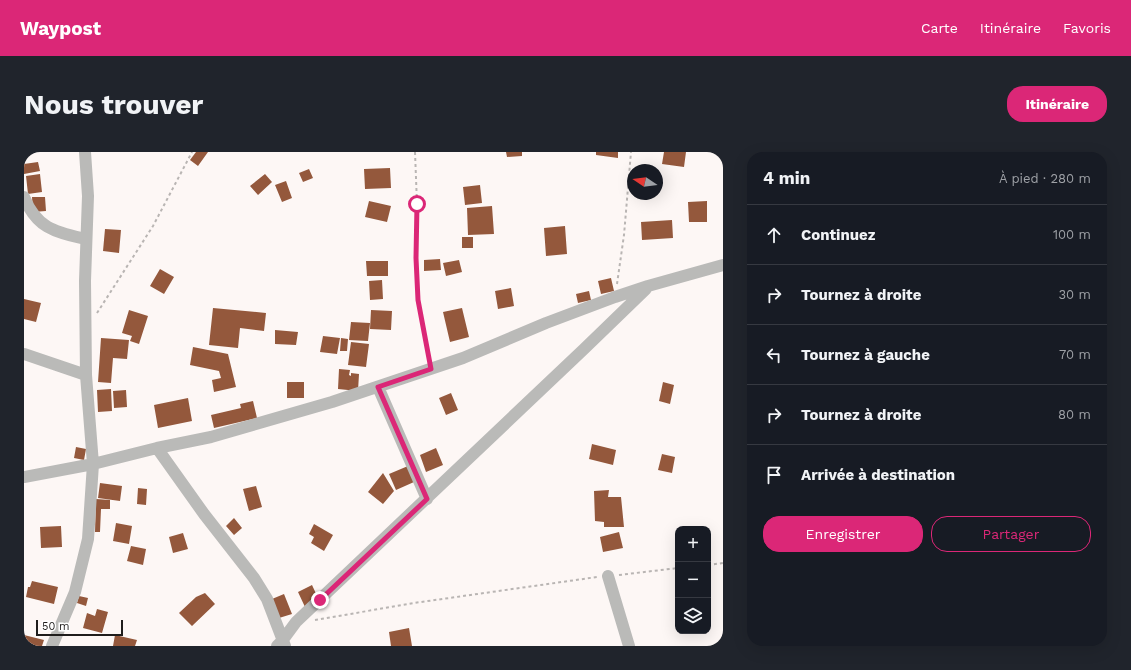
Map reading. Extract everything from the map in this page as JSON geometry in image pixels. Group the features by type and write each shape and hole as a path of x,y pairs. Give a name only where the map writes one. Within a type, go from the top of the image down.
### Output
{"street":[{"path":"52,646 75,592 88,539 93,464 86,375 84,281 88,196 85,152"},
{"path":"24,197 29,209 38,219 54,231 86,239"},
{"path":"24,477 93,464 157,448 211,437 332,402 463,358 546,323 615,297 723,265"},
{"path":"281,644 296,622 427,499 648,286"},
{"path":"24,354 86,375"},
{"path":"378,387 427,499"},
{"path":"157,448 267,598 281,644"},
{"path":"608,576 629,646"}],"path":[{"path":"85,331 153,226 192,152"},
{"path":"415,152 418,300 431,369"},
{"path":"615,297 624,235 632,152"},
{"path":"711,565 723,563"},
{"path":"296,622 357,614 414,603 608,576 675,568"}],"building":[{"path":"196,152 208,152 198,166 190,160"},
{"path":"506,152 522,152 522,156 507,157"},
{"path":"596,152 618,152 618,158 596,155"},
{"path":"664,152 686,152 684,167 662,164"},
{"path":"38,162 40,171 24,174 24,164"},
{"path":"390,168 391,188 365,189 364,169"},
{"path":"309,169 313,178 303,182 299,173"},
{"path":"40,174 42,192 28,194 26,176"},
{"path":"265,174 272,182 258,195 250,186"},
{"path":"286,181 292,198 282,202 275,185"},
{"path":"480,185 482,203 465,205 463,187"},
{"path":"32,197 45,197 46,211 33,212"},
{"path":"369,201 391,206 387,222 365,217"},
{"path":"707,201 707,222 689,222 688,202"},
{"path":"492,206 494,234 468,235 467,208"},
{"path":"672,220 673,238 642,240 641,222"},
{"path":"565,226 567,254 546,256 544,228"},
{"path":"105,229 121,230 119,253 103,251"},
{"path":"462,237 473,237 473,248 462,248"},
{"path":"440,259 441,270 424,271 424,260"},
{"path":"459,260 462,272 446,276 443,263"},
{"path":"366,261 388,261 388,276 367,276"},
{"path":"160,269 174,277 164,294 150,286"},
{"path":"611,278 614,291 601,294 598,281"},
{"path":"382,280 383,299 370,300 369,281"},
{"path":"511,288 514,306 498,309 495,291"},
{"path":"589,291 591,300 578,303 576,294"},
{"path":"24,299 41,303 36,322 24,319"},
{"path":"213,308 266,313 264,331 240,328 238,348 209,345"},
{"path":"462,308 469,337 450,342 443,312"},
{"path":"129,310 148,316 139,344 130,341 132,336 122,333"},
{"path":"371,310 392,311 391,330 370,329"},
{"path":"351,322 370,323 368,341 349,340"},
{"path":"275,330 298,332 296,345 275,344"},
{"path":"323,336 340,338 337,354 320,352"},
{"path":"101,338 129,340 127,359 113,358 111,383 98,382"},
{"path":"341,338 348,339 347,351 340,351"},
{"path":"351,342 369,344 366,367 348,365"},
{"path":"193,347 228,354 236,387 214,392 212,380 221,378 219,371 190,365"},
{"path":"339,369 350,370 349,375 351,376 351,373 359,374 358,391 338,389"},
{"path":"287,382 304,382 304,398 287,398"},
{"path":"663,382 674,385 670,404 659,401"},
{"path":"111,389 112,411 98,412 97,390"},
{"path":"126,390 127,407 114,408 113,391"},
{"path":"451,393 458,410 446,415 439,398"},
{"path":"188,398 192,421 158,428 154,405"},
{"path":"253,401 257,418 214,428 211,415 241,408 240,404"},
{"path":"592,444 616,450 613,465 589,459"},
{"path":"76,447 86,449 84,460 74,458"},
{"path":"436,448 443,465 426,472 420,455"},
{"path":"662,454 675,457 672,473 658,470"},
{"path":"408,466 414,482 396,490 389,474"},
{"path":"383,473 394,491 383,504 368,492"},
{"path":"100,483 122,486 120,501 98,498"},
{"path":"256,486 262,507 249,511 243,489"},
{"path":"138,488 147,489 146,505 137,504"},
{"path":"609,490 608,497 621,497 624,527 604,527 604,522 595,521 594,491"},
{"path":"96,499 110,500 110,509 101,509 100,532 95,532"},
{"path":"234,518 242,528 234,535 226,526"},
{"path":"116,523 132,526 129,544 113,541"},
{"path":"314,524 333,535 324,551 311,543 314,537 309,534"},
{"path":"61,526 62,547 41,548 40,527"},
{"path":"619,532 623,548 603,552 600,537"},
{"path":"183,533 188,549 173,553 169,537"},
{"path":"131,546 146,549 143,565 127,561"},
{"path":"32,581 58,587 54,604 26,597 28,587 30,587"},
{"path":"312,585 319,600 305,607 298,592"},
{"path":"205,593 215,604 192,626 179,613 196,597"},
{"path":"284,594 292,614 279,618 272,599"},
{"path":"79,596 88,598 86,606 77,603"},
{"path":"97,609 108,612 102,633 83,628 87,613 95,616"},
{"path":"409,628 412,646 391,646 389,632"},
{"path":"24,635 44,640 42,646 24,646"},
{"path":"115,635 137,640 135,646 113,646"}],"route":[{"path":"320,600 427,499 378,387 431,369 418,300 416,258 417,204"}]}
